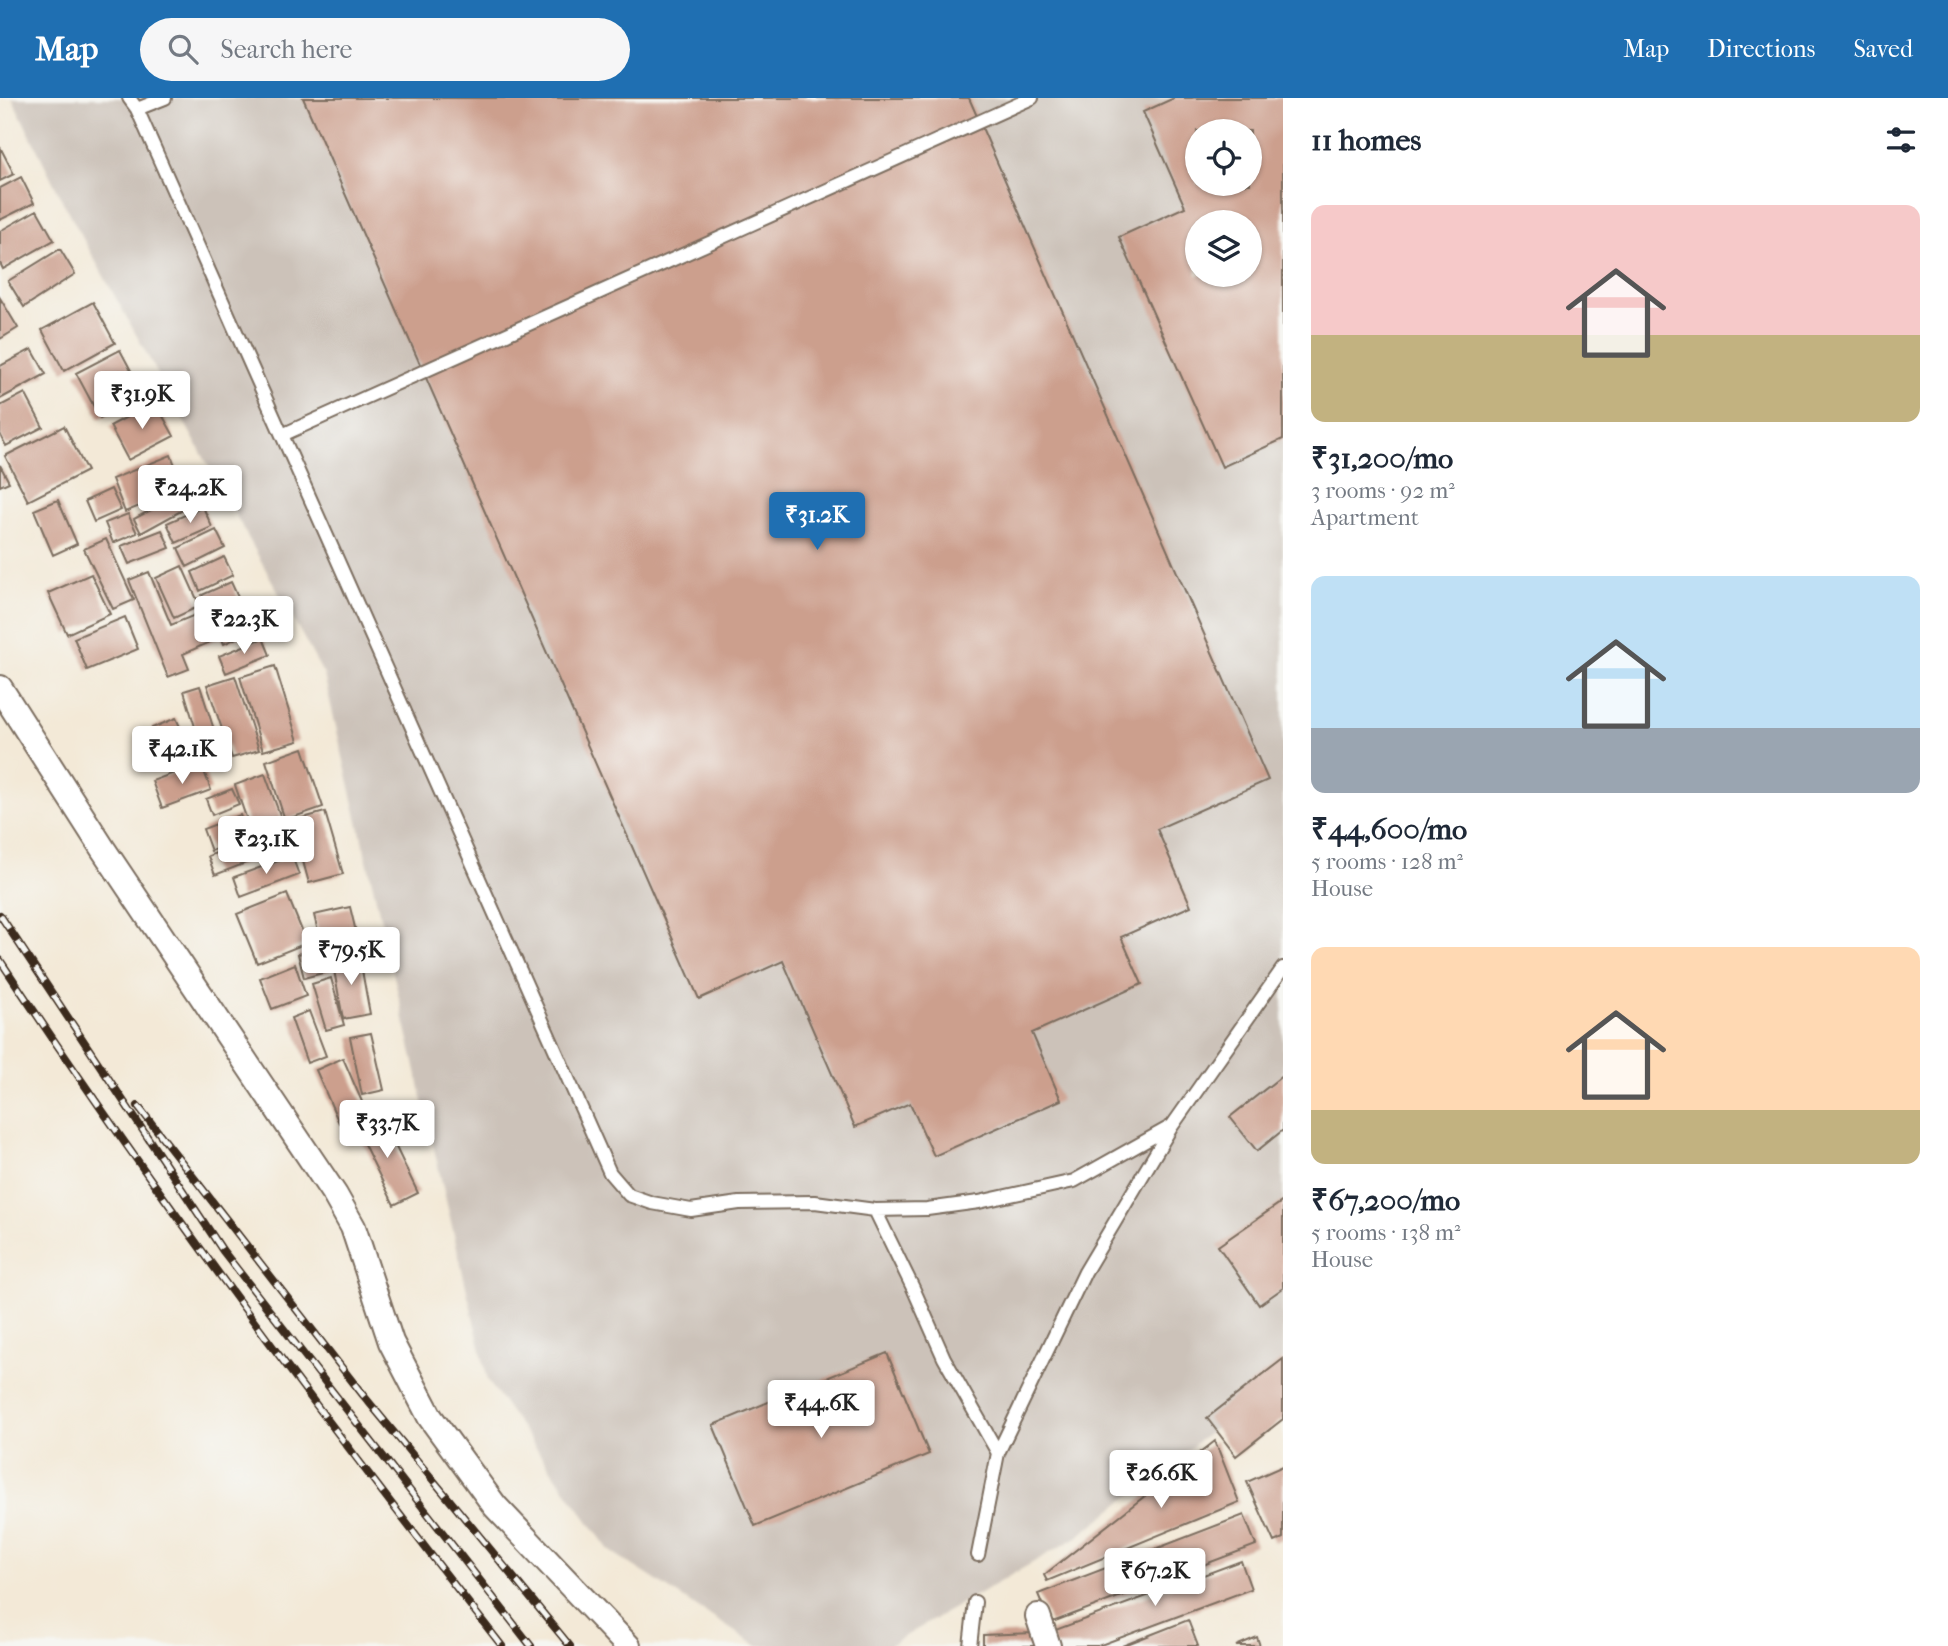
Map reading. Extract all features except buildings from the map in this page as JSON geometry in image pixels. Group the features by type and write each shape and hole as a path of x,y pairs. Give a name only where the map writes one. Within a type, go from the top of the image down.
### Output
{"street":[{"path":"0,688 111,860 335,1195 353,1227 391,1342 430,1417 495,1506 628,1646"},
{"path":"1038,1616 1048,1646"}],"lane":[{"path":"164,98 133,103 610,1173 629,1195 652,1203 691,1210 738,1203 802,1202 875,1210 927,1209 966,1204 1074,1181 1172,1126"},
{"path":"282,435 1032,98"},
{"path":"978,1555 998,1453 1085,1272 1172,1126 1283,968"},
{"path":"875,1210 944,1358 998,1453"},
{"path":"971,1646 975,1602"}],"shaded area":[{"path":"12,98 1283,98 1283,1375 1077,1537 888,1646 757,1646 609,1550 488,1381 324,675 64,204"}],"railway":[{"path":"0,915 223,1251 531,1646"},
{"path":"0,960 181,1222 372,1478 502,1646"},
{"path":"138,1106 363,1395 570,1646"}]}
